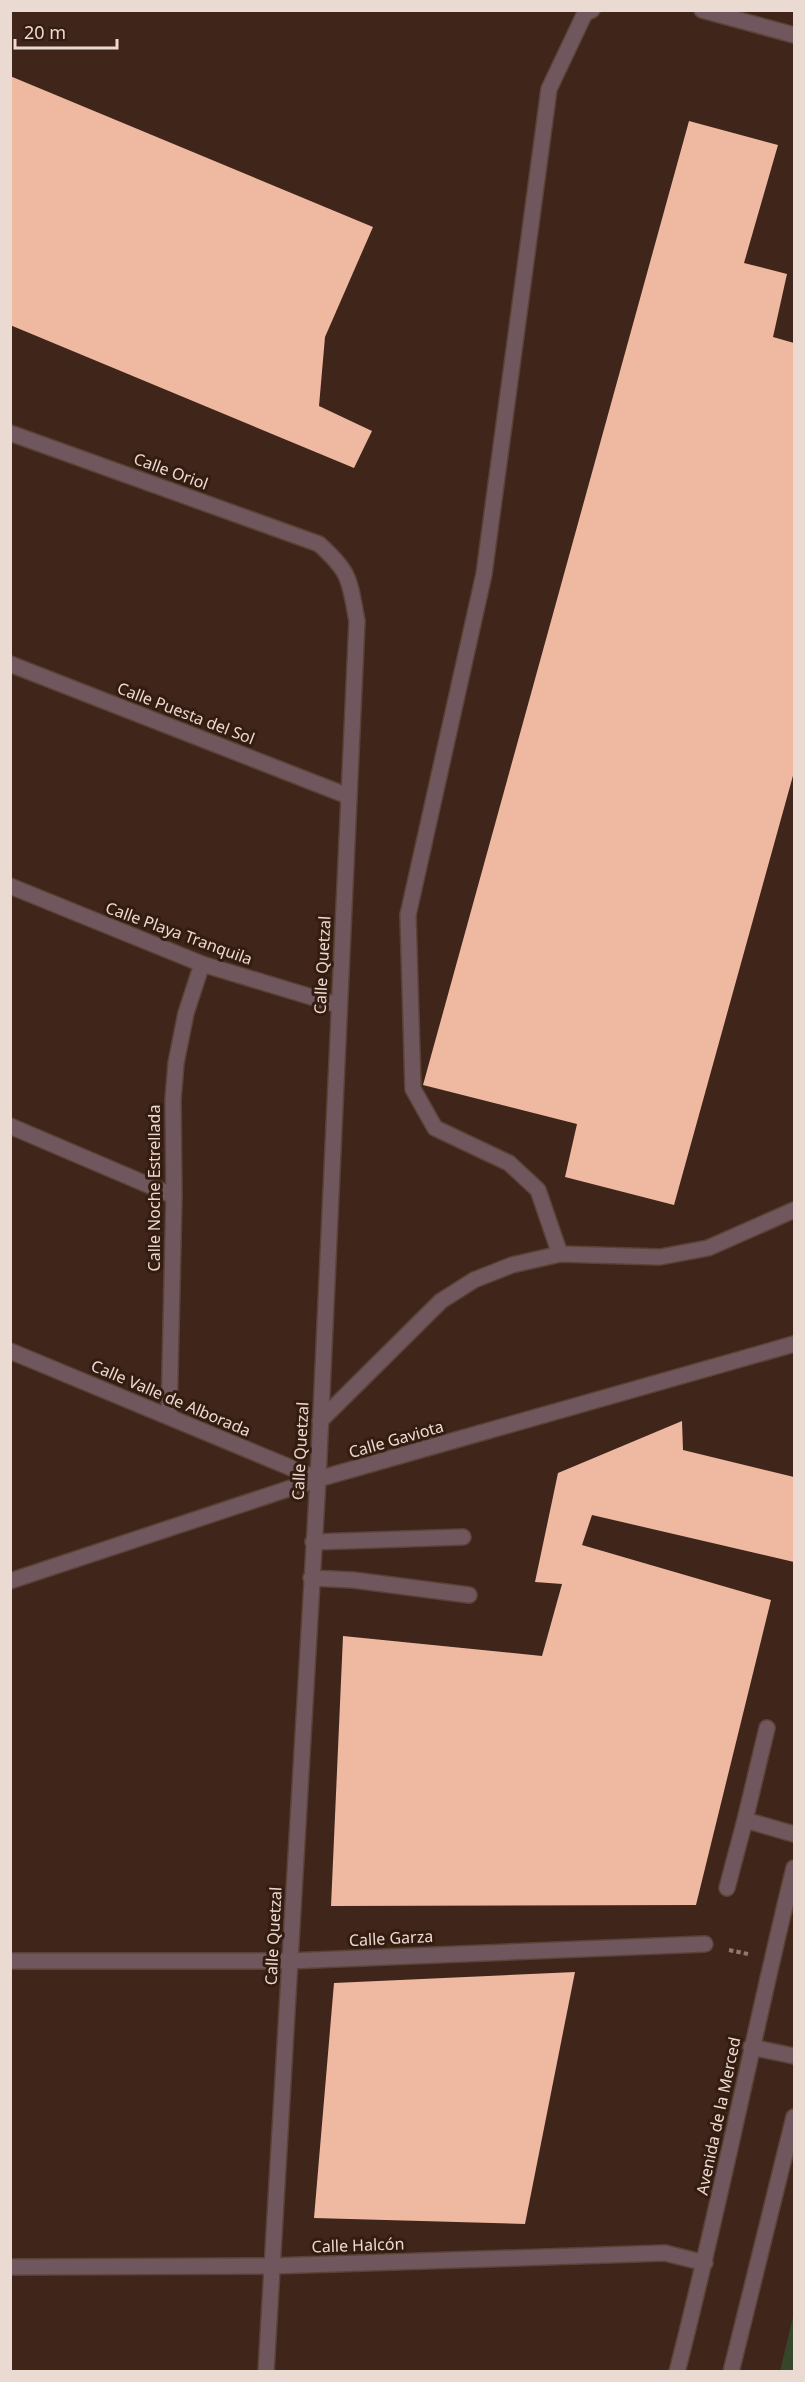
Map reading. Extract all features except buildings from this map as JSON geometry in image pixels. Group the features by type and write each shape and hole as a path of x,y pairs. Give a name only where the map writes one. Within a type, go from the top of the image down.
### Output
{"street":[{"path":"560,1254 538,1190 509,1163 435,1128 413,1089 408,915 484,574 549,89 585,13 592,10"},
{"path":"702,10 795,35"},
{"name":"Calle Oriol","path":"10,432 319,544"},
{"name":"Calle Quetzal","path":"266,2372 318,1479 357,621 351,585 344,566 319,544"},
{"name":"Calle Puesta del Sol","path":"10,664 348,796"},
{"name":"Calle Playa Tranquila","path":"10,886 202,964 338,1005"},
{"name":"Calle Noche Estrellada","path":"169,1416 174,1196 173,1100 176,1063 186,1012 202,964"},
{"path":"10,1126 174,1196"},
{"path":"320,1421 441,1301 474,1280 512,1265 560,1254 660,1257 708,1248 795,1210"},
{"name":"Calle Gaviota","path":"10,1581 318,1479 795,1344"},
{"name":"Calle Valle de Alborada","path":"10,1351 318,1479"},
{"path":"313,1542 463,1537"},
{"path":"311,1578 353,1580 469,1595"},
{"path":"727,1888 746,1820 767,1728"},
{"path":"746,1820 795,1834"},
{"name":"Avenida de la Merced","path":"677,2372 705,2263 751,2047 795,1868"},
{"name":"Calle Garza","path":"10,1961 289,1961 705,1944"},
{"path":"751,2047 795,2056"},
{"path":"731,2372 795,2117"},
{"name":"Calle Halcón","path":"10,2267 272,2266 665,2253 705,2263"}],"path":[{"path":"705,1944 772,1960"}],"green space":[{"path":"794,2313 794,2371 780,2371"}]}
